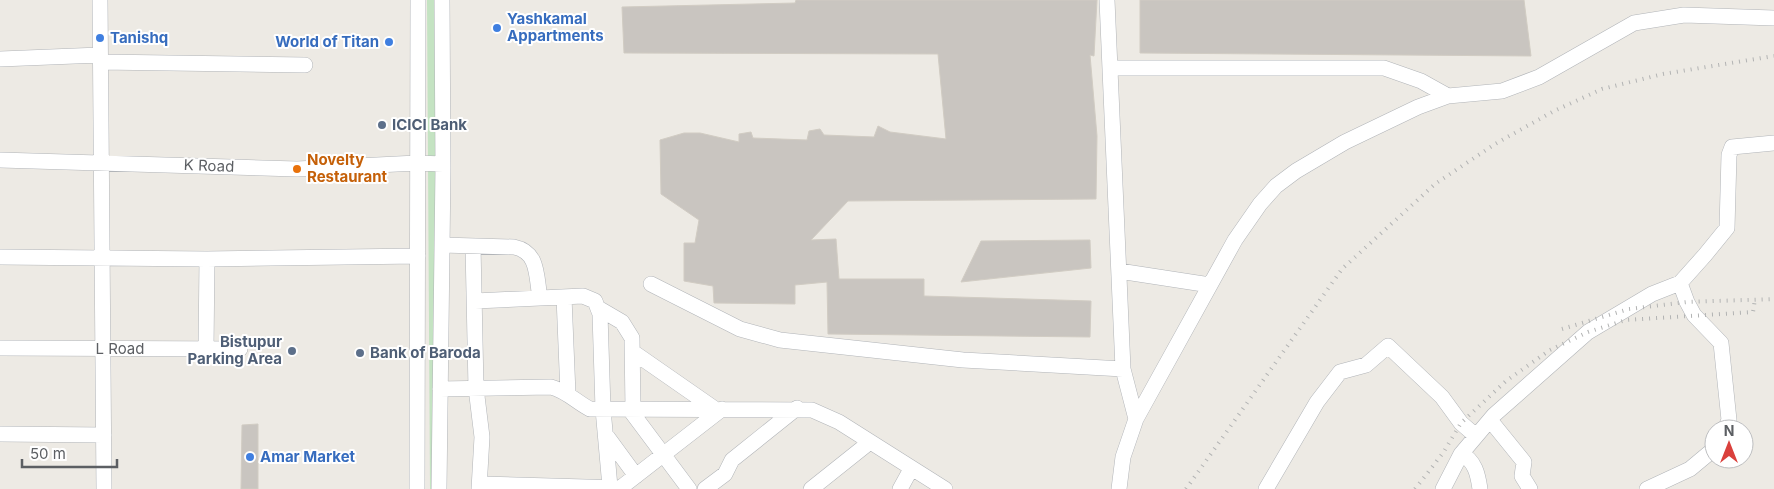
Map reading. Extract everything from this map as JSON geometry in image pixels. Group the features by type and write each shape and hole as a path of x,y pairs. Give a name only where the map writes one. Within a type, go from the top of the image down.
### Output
{"street":[{"path":"100,0 104,489"},
{"path":"417,489 418,0"},
{"path":"439,489 443,164 442,0"},
{"path":"1107,0 1123,369 1136,420"},
{"path":"1119,489 1123,457 1136,420 1235,240 1260,204 1276,186 1296,171 1345,142 1418,107 1448,96 1502,91 1540,77 1634,23 1684,15 1774,18"},
{"path":"0,58 305,65"},
{"path":"1110,68 1377,68 1403,74 1448,96"},
{"path":"1443,489 1461,454 1490,420 1588,332 1652,294 1680,283 1727,228 1729,155 1732,148 1774,144"},
{"name":"K Road","path":"0,160 297,169 417,163 443,164"},
{"path":"442,245 525,249 531,254 540,298"},
{"path":"474,246 476,388 482,436 480,486 617,488 636,476 719,409"},
{"path":"0,257 418,256"},
{"path":"206,349 207,258"},
{"path":"1119,270 1210,285"},
{"path":"1680,283 1694,315 1721,343 1729,419"},
{"path":"651,284 740,329 780,340 963,360 1123,369"},
{"path":"475,301 564,297 590,298 598,308 622,322 629,330 633,352 632,410 662,455 688,489"},
{"path":"564,297 568,394"},
{"path":"598,308 603,409 617,488"},
{"path":"1266,489 1318,402 1340,372 1366,365 1388,346 1442,397 1461,424 1476,436"},
{"name":"L Road","path":"0,348 103,350 240,349"},
{"path":"633,352 719,409"},
{"path":"440,388 552,387 568,394 590,408 603,409 797,408 812,410 826,414 945,489"},
{"path":"704,489 725,474 732,460 797,408"},
{"path":"1490,420 1524,462 1522,476 1530,489"},
{"path":"0,434 104,435"},
{"path":"606,434 636,476"},
{"path":"811,489 870,442"},
{"path":"1461,454 1469,457 1478,475 1480,489"},
{"path":"1647,489 1690,469 1704,457"},
{"path":"900,489 911,469"}],"green space":[{"path":"427,0 436,0 437,489 430,489"}],"building":[{"path":"796,0 1097,0 1094,56 1090,55 1097,136 1096,199 848,201 811,240 836,239 839,279 924,279 924,296 1091,301 1090,337 828,334 827,282 795,285 795,304 714,303 713,286 684,281 684,243 695,243 699,220 661,194 660,140 684,133 700,133 739,142 739,134 751,132 753,138 807,140 809,131 820,129 824,135 874,137 878,126 890,132 946,139 938,54 624,53 622,7 795,3"},
{"path":"1140,0 1524,0 1531,56 1140,53"},
{"path":"1090,240 1091,268 961,282 981,241"},
{"name":"Amar Market","path":"258,424 258,489 241,489 242,425"}],"railway":[{"path":"1186,489 1342,269 1435,184 1495,144 1554,111 1602,89 1663,74 1774,56"},
{"path":"1415,489 1443,453 1461,423 1506,381 1550,350 1588,332 1626,320 1753,312 1755,299"},
{"path":"1562,329 1629,309 1687,302 1774,299"}],"place":[{"name":"Yashkamal Appartments","path":"497,28"},
{"name":"Tanishq","path":"100,38"},
{"name":"World of Titan","path":"389,42"},
{"name":"ICICI Bank","path":"382,125"},
{"name":"Novelty Restaurant","path":"297,169"},
{"name":"Bistupur Parking Area","path":"292,351"},
{"name":"Bank of Baroda","path":"360,353"},
{"name":"Amar Market","path":"250,457"}]}
